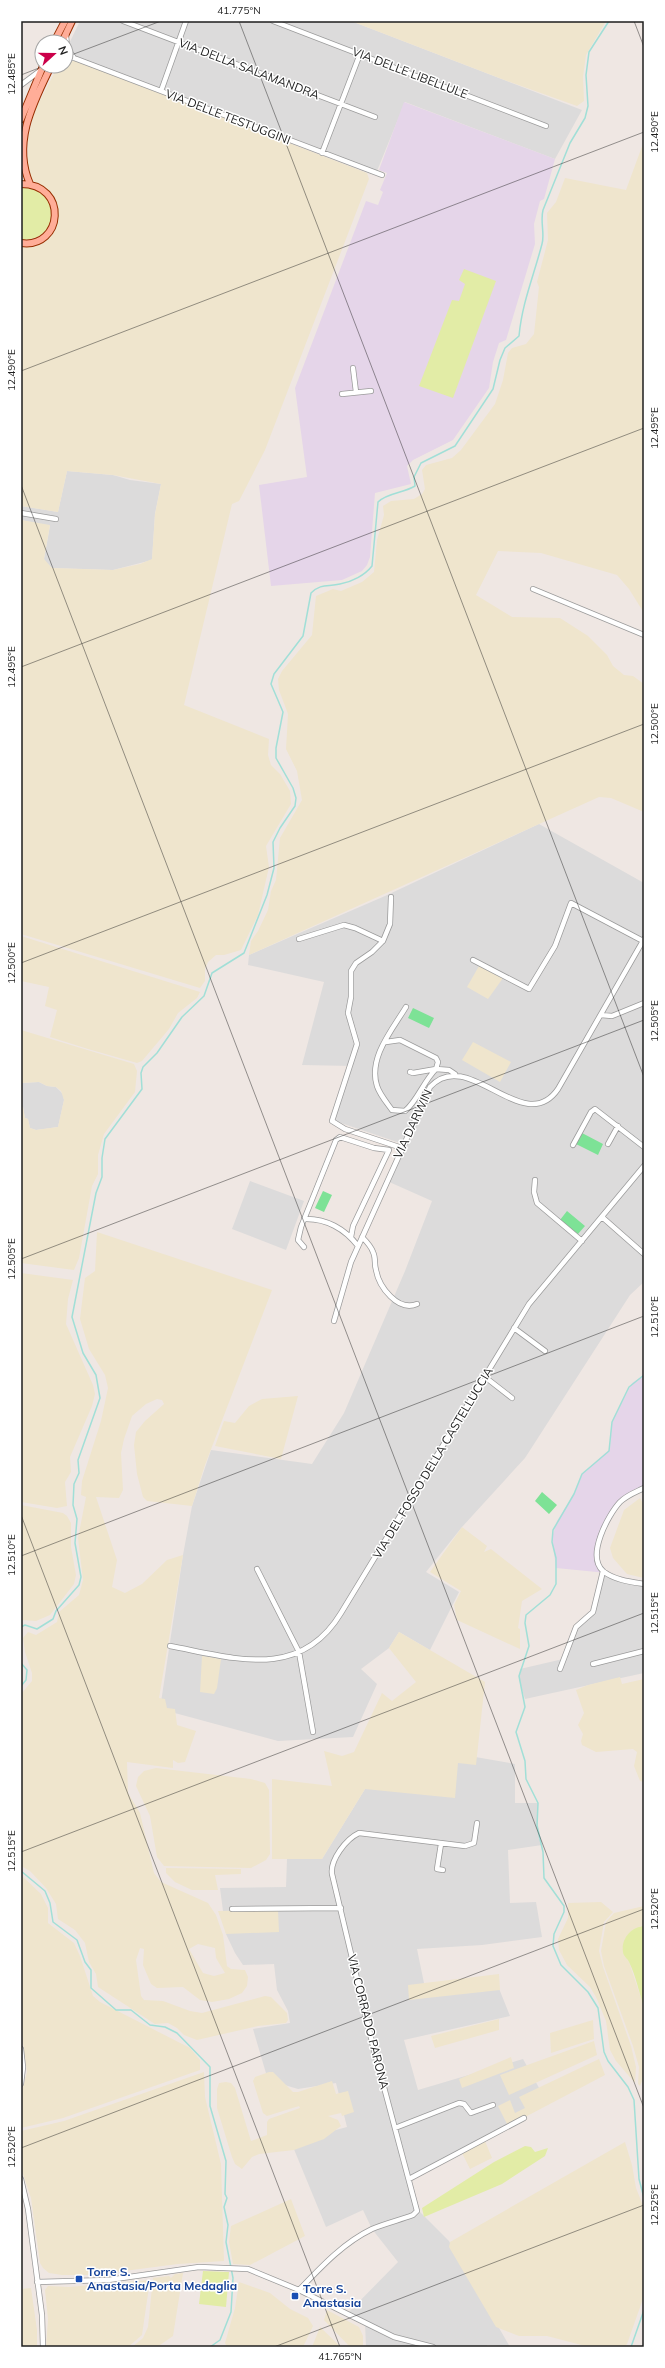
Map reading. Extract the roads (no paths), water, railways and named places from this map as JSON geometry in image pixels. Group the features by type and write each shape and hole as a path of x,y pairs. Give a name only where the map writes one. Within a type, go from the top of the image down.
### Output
{"main road":[{"path":"58,34 65,21"},
{"path":"66,32 72,21"},
{"path":"21,119 40,74"},
{"path":"30,184 24,164 25,132 33,102 47,74"},
{"path":"21,184 30,184 38,187 50,197 55,212 55,220 50,231 41,240 34,243 21,243"}],"street":[{"name":"VIA DELLA SALAMANDRA","path":"124,21 375,117"},
{"path":"161,91 186,21"},
{"name":"VIA DELLE LIBELLULE","path":"273,21 546,126"},
{"path":"322,153 360,54"},
{"name":"VIA DELLE TESTUGGINI","path":"74,58 382,175"},
{"path":"21,84 34,74"},
{"path":"353,368 356,392"},
{"path":"342,394 371,391"},
{"path":"21,513 56,519"},
{"path":"533,589 644,635"},
{"path":"391,897 390,924 382,941 377,947 356,963 351,971 351,997 348,1013 357,1044 332,1121 345,1129 402,1148"},
{"path":"410,1072 413,1073 436,1069 449,1070 454,1074 468,1078 519,1102 532,1103 545,1101 557,1091 643,940 571,903 555,946 529,990 473,960"},
{"path":"299,939 344,925 355,928 382,941"},
{"path":"373,937 377,947"},
{"path":"600,1015 612,1016 644,1003"},
{"path":"385,1042 394,1039 400,1040 433,1056 438,1062 436,1069 424,1083 411,1106 405,1111 392,1110 378,1088 375,1077 377,1057 385,1042 406,1007"},
{"name":"VIA DARWIN","path":"334,1320 347,1272 430,1087 440,1079 454,1074"},
{"path":"573,1145 593,1110 598,1109 644,1147"},
{"path":"608,1144 618,1126"},
{"path":"304,1247 298,1240 304,1219 338,1138 374,1148 389,1150 353,1226 351,1237"},
{"name":"VIA DEL FOSSO DELLA CASTELLUCCIA","path":"170,1646 256,1661 278,1659 299,1652 324,1636 338,1619 529,1304 643,1168"},
{"path":"535,1180 534,1192 537,1204 582,1241"},
{"path":"602,1217 644,1254"},
{"path":"304,1219 316,1218 334,1226 351,1237 358,1246"},
{"path":"362,1237 374,1253 376,1272 386,1291 397,1302 405,1306 417,1304"},
{"path":"514,1328 545,1351"},
{"path":"485,1377 512,1398"},
{"path":"644,1488 620,1503 602,1534 596,1555 598,1564 603,1571 622,1579 644,1584"},
{"path":"257,1569 299,1652 313,1732"},
{"path":"560,1669 576,1627 593,1612 603,1571"},
{"path":"593,1664 644,1651"},
{"name":"VIA CORRADO PARONA","path":"299,2290 334,2255 355,2239 372,2229 416,2213 417,2207 373,2046 332,1866 344,1846 356,1835 364,1833 441,1844 472,1845 474,1843 477,1823"},
{"path":"441,1844 437,1869 443,1870"},
{"path":"232,1909 341,1908"},
{"path":"21,2049 23,2067 21,2084"},
{"path":"395,2128 459,2103 464,2104 471,2113 493,2105"},
{"path":"409,2179 524,2118"},
{"path":"21,2179 27,2197 43,2347"},
{"path":"37,2282 108,2280 200,2267 238,2268 259,2272 394,2336 433,2347"}],"waterway":[{"path":"21,1627 25,1625 37,1629 53,1619 56,1611 79,1585 81,1577 75,1543 77,1519 73,1505 74,1484 79,1473 78,1460 100,1398 96,1375 83,1353 72,1317 96,1193 102,1177 102,1158 105,1139 142,1089 141,1073 143,1067 157,1053 182,1017 204,996 212,973 244,953 267,895 274,868 273,842 280,828 295,806 296,798 293,788 276,758 276,748 283,712 271,684 274,674 303,636 311,593 321,587 354,580 372,566 378,502 390,495 415,486 414,477 421,463 455,446 493,389 500,360 505,348 519,336 525,301 543,240 543,210 570,143 585,118 588,106 586,75 589,52 609,21"},
{"path":"644,1375 629,1387 612,1422 609,1451 582,1474 574,1494 553,1530 552,1542 556,1558 556,1584 550,1595 526,1615 525,1623 529,1646 519,1676 525,1707 516,1732 525,1761 526,1779 538,1803 537,1826 543,1852 544,1878 564,1906 564,1912 554,1934 553,1946 561,1965 588,1992 598,2008 604,2052 608,2061 628,2087 634,2100 639,2179 644,2198"},
{"path":"21,1663 27,1670 26,1680 21,1686"},
{"path":"21,1871 45,1891 50,1903 53,1922 77,1940 85,1962 91,1970 91,1988 116,2010 131,2010 150,2025 165,2027 177,2033 210,2067 210,2106 226,2161 225,2194 227,2198 224,2207 228,2225 226,2242 233,2278 231,2312 220,2340 210,2347"},
{"path":"631,2347 644,2310"}],"place":[{"name":"Torre S. Anastasia/Porta Medaglia","path":"79,2279"},
{"name":"Torre S. Anastasia","path":"295,2296"}]}
